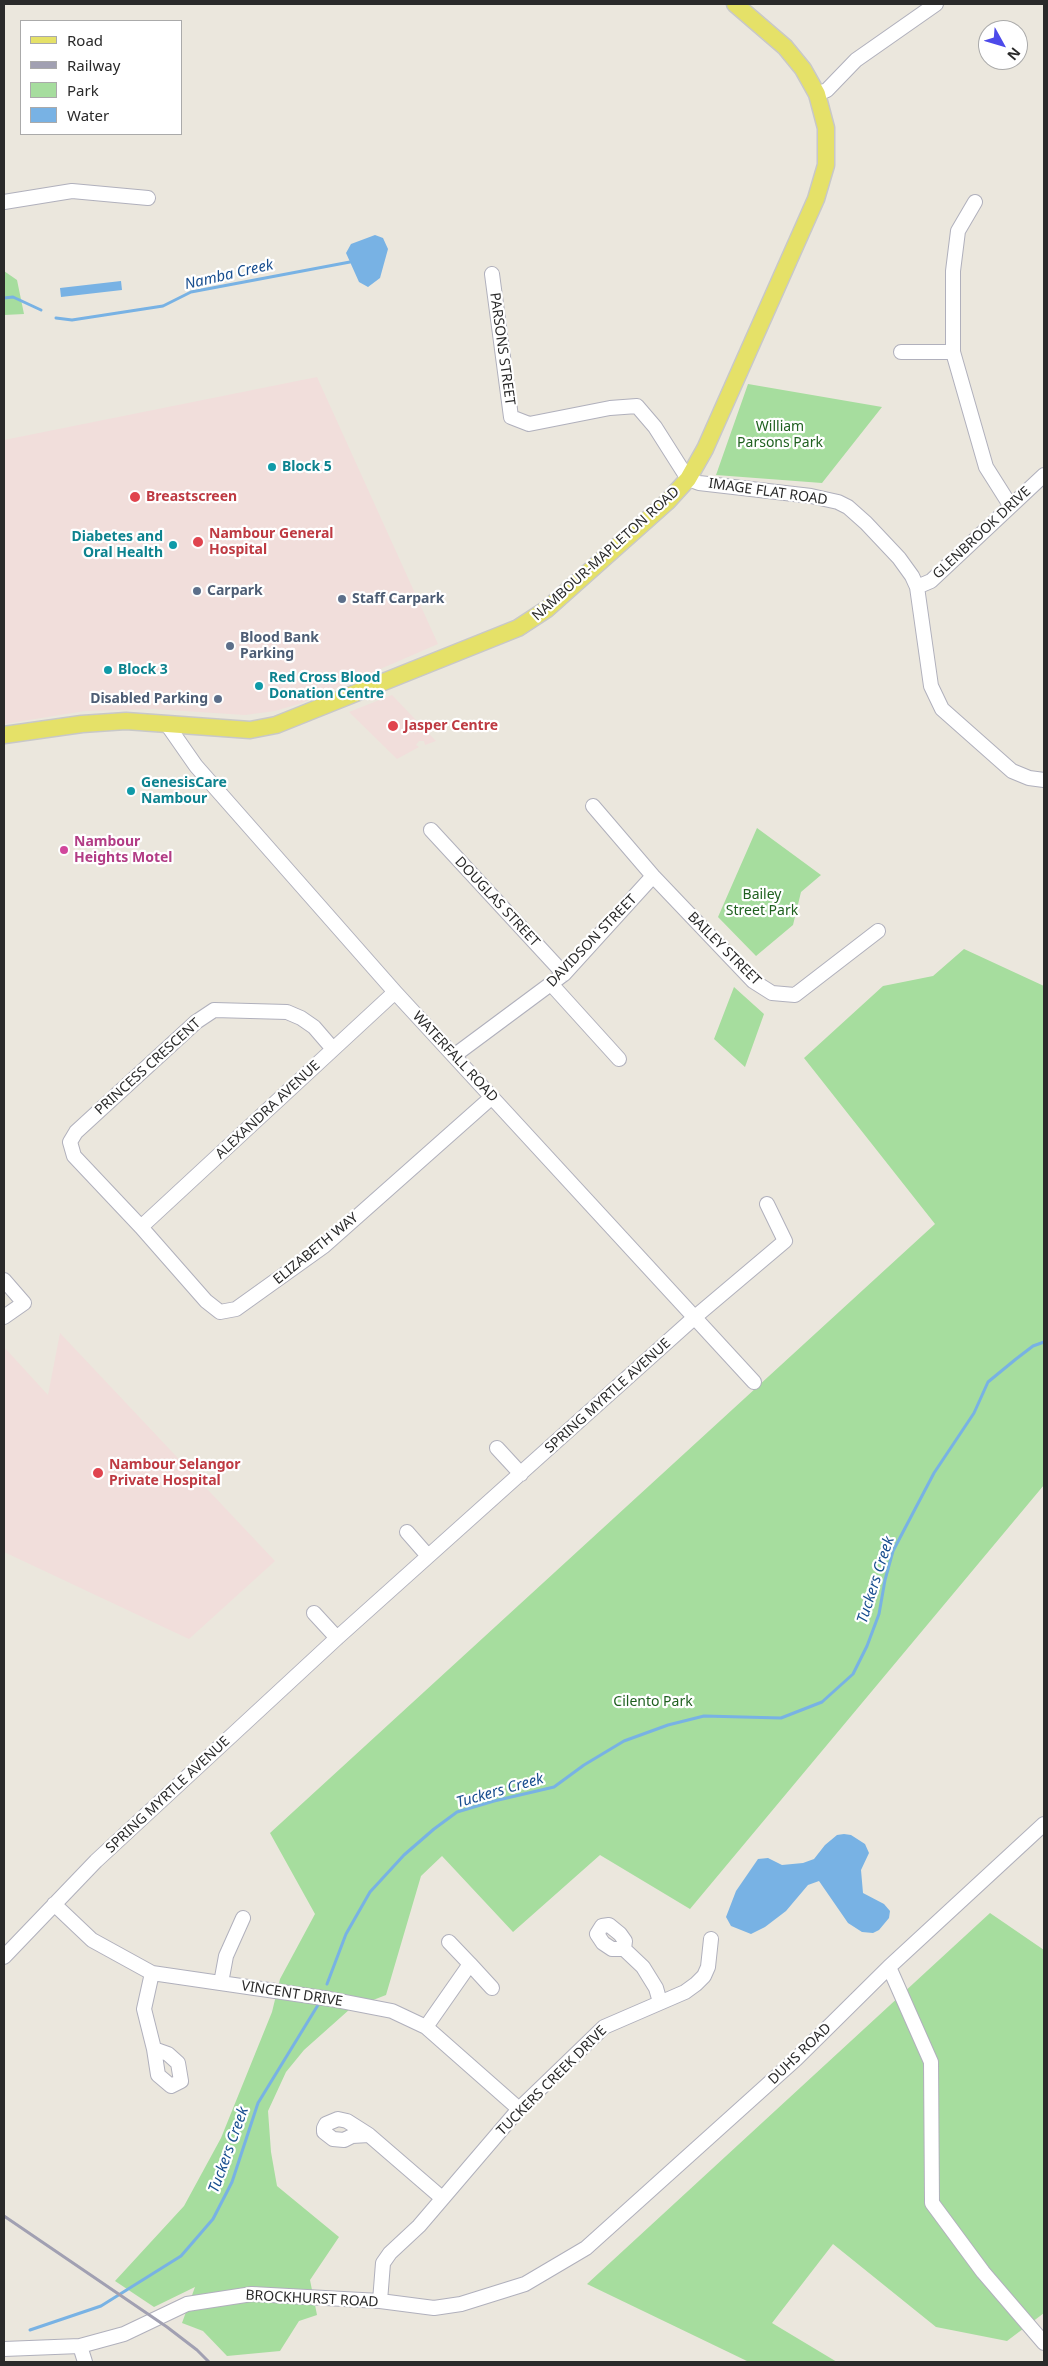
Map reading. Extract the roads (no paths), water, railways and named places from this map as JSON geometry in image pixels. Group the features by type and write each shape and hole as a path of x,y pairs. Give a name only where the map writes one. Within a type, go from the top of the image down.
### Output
{"main road":[{"name":"NAMBOUR-MAPLETON ROAD","path":"4,734 82,724 126,721 250,730 276,726 506,635 547,609 667,502 688,479 705,449 816,199 826,165 826,128 818,94 803,69 785,47 735,4"}],"street":[{"path":"818,94 827,90 856,60 936,4"},
{"path":"4,202 72,191 148,198"},
{"path":"975,202 958,231 953,271 953,352 986,466 1010,506"},
{"name":"PARSONS STREET","path":"492,274 512,417 529,424 610,408 636,406 655,427 688,479"},
{"path":"901,352 953,352"},
{"name":"GLENBROOK DRIVE","path":"917,588 931,581 1044,475"},
{"name":"IMAGE FLAT ROAD","path":"688,479 698,483 810,496 838,502 866,522 906,568 917,588 931,686 942,709 1012,770 1029,778 1044,780"},
{"name":"WATERFALL ROAD","path":"166,723 196,766 395,992 754,1382"},
{"name":"BAILEY STREET","path":"593,806 653,876 753,981 772,993 795,995 878,930"},
{"name":"DOUGLAS STREET","path":"431,830 564,974"},
{"name":"DAVIDSON STREET","path":"455,1056 552,985 653,876"},
{"path":"552,985 619,1059"},
{"name":"ALEXANDRA AVENUE","path":"141,1227 395,992"},
{"name":"PRINCESS CRESCENT","path":"141,1227 74,1156 70,1142 76,1132 196,1022 214,1010 287,1012 301,1018 314,1028 334,1049"},
{"name":"ELIZABETH WAY","path":"141,1227 206,1301 220,1312 236,1309 324,1246 492,1097"},
{"name":"SPRING MYRTLE AVENUE","path":"4,1957 96,1861 338,1638 695,1316 785,1241 766,1204"},
{"path":"4,1280 24,1303 4,1317"},
{"path":"497,1448 521,1474"},
{"path":"408,1532 428,1556"},
{"path":"314,1613 338,1638"},
{"name":"DUHS ROAD","path":"547,2273 586,2248 796,2059 889,1967 1044,1824"},
{"name":"VINCENT DRIVE","path":"54,1904 92,1940 152,1973 392,2011 426,2027 519,2109"},
{"path":"220,1983 226,1956 243,1918"},
{"name":"TUCKERS CREEK DRIVE","path":"380,2301 383,2263 390,2253 419,2226 519,2109 604,2027 685,1992 704,1976 708,1966 711,1938"},
{"path":"449,1942 492,1988"},
{"path":"624,1949 643,1967 656,1988 660,2002"},
{"path":"426,2027 470,1964"},
{"path":"889,1967 930,2062 932,2203 983,2272 1044,2344"},
{"path":"152,1973 144,2009 154,2049"},
{"path":"369,2134 442,2198"},
{"name":"BROCKHURST ROAD","path":"4,2349 80,2346 124,2334 187,2304 242,2295 380,2301 434,2308 461,2304 525,2284 547,2273"},
{"path":"80,2346 85,2362"}],"water":[{"path":"375,235 383,238 388,249 380,278 368,287 359,282 346,253 351,244"},
{"path":"121,281 122,290 61,297 60,288"},
{"path":"837,1835 851,1835 865,1844 869,1853 861,1870 863,1893 884,1904 890,1911 889,1918 879,1930 873,1933 862,1932 848,1923 819,1881 808,1885 786,1911 765,1927 751,1934 731,1926 726,1917 736,1891 758,1859 768,1858 782,1865 803,1863 814,1859 825,1845"}],"waterway":[{"name":"Namba Creek","path":"56,318 72,320 163,306 191,292 350,262"},
{"name":"Namba Creek","path":"4,298 13,297 41,310"},
{"name":"Tuckers Creek","path":"327,1984 346,1934 370,1892 404,1855 457,1812 554,1787 584,1765 624,1741 668,1725 704,1716 781,1718 822,1702 853,1674 867,1646 879,1614 885,1580 893,1551 934,1473 974,1413 988,1382 1033,1346 1044,1342"},
{"name":"Tuckers Creek","path":"30,2330 101,2306 181,2256 213,2219 232,2182 258,2103 318,2005"}],"railway":[{"path":"4,2216 167,2327 197,2350 209,2362"}],"place":[{"name":"Block 5","path":"272,467"},
{"name":"Breastscreen","path":"135,497"},
{"name":"Nambour General Hospital","path":"198,542"},
{"name":"Diabetes and Oral Health","path":"173,545"},
{"name":"Carpark","path":"197,591"},
{"name":"Staff Carpark","path":"342,599"},
{"name":"Blood Bank Parking","path":"230,646"},
{"name":"Block 3","path":"108,670"},
{"name":"Red Cross Blood Donation Centre","path":"259,686"},
{"name":"Disabled Parking","path":"218,699"},
{"name":"Jasper Centre","path":"393,726"},
{"name":"GenesisCare Nambour","path":"131,791"},
{"name":"Nambour Heights Motel","path":"64,850"},
{"name":"Nambour Selangor Private Hospital","path":"98,1473"}],"park label":[{"name":"William Parsons Park","path":"780,436"},
{"name":"Bailey Street Park","path":"762,904"},
{"name":"Cilento Park","path":"653,1702"}]}
